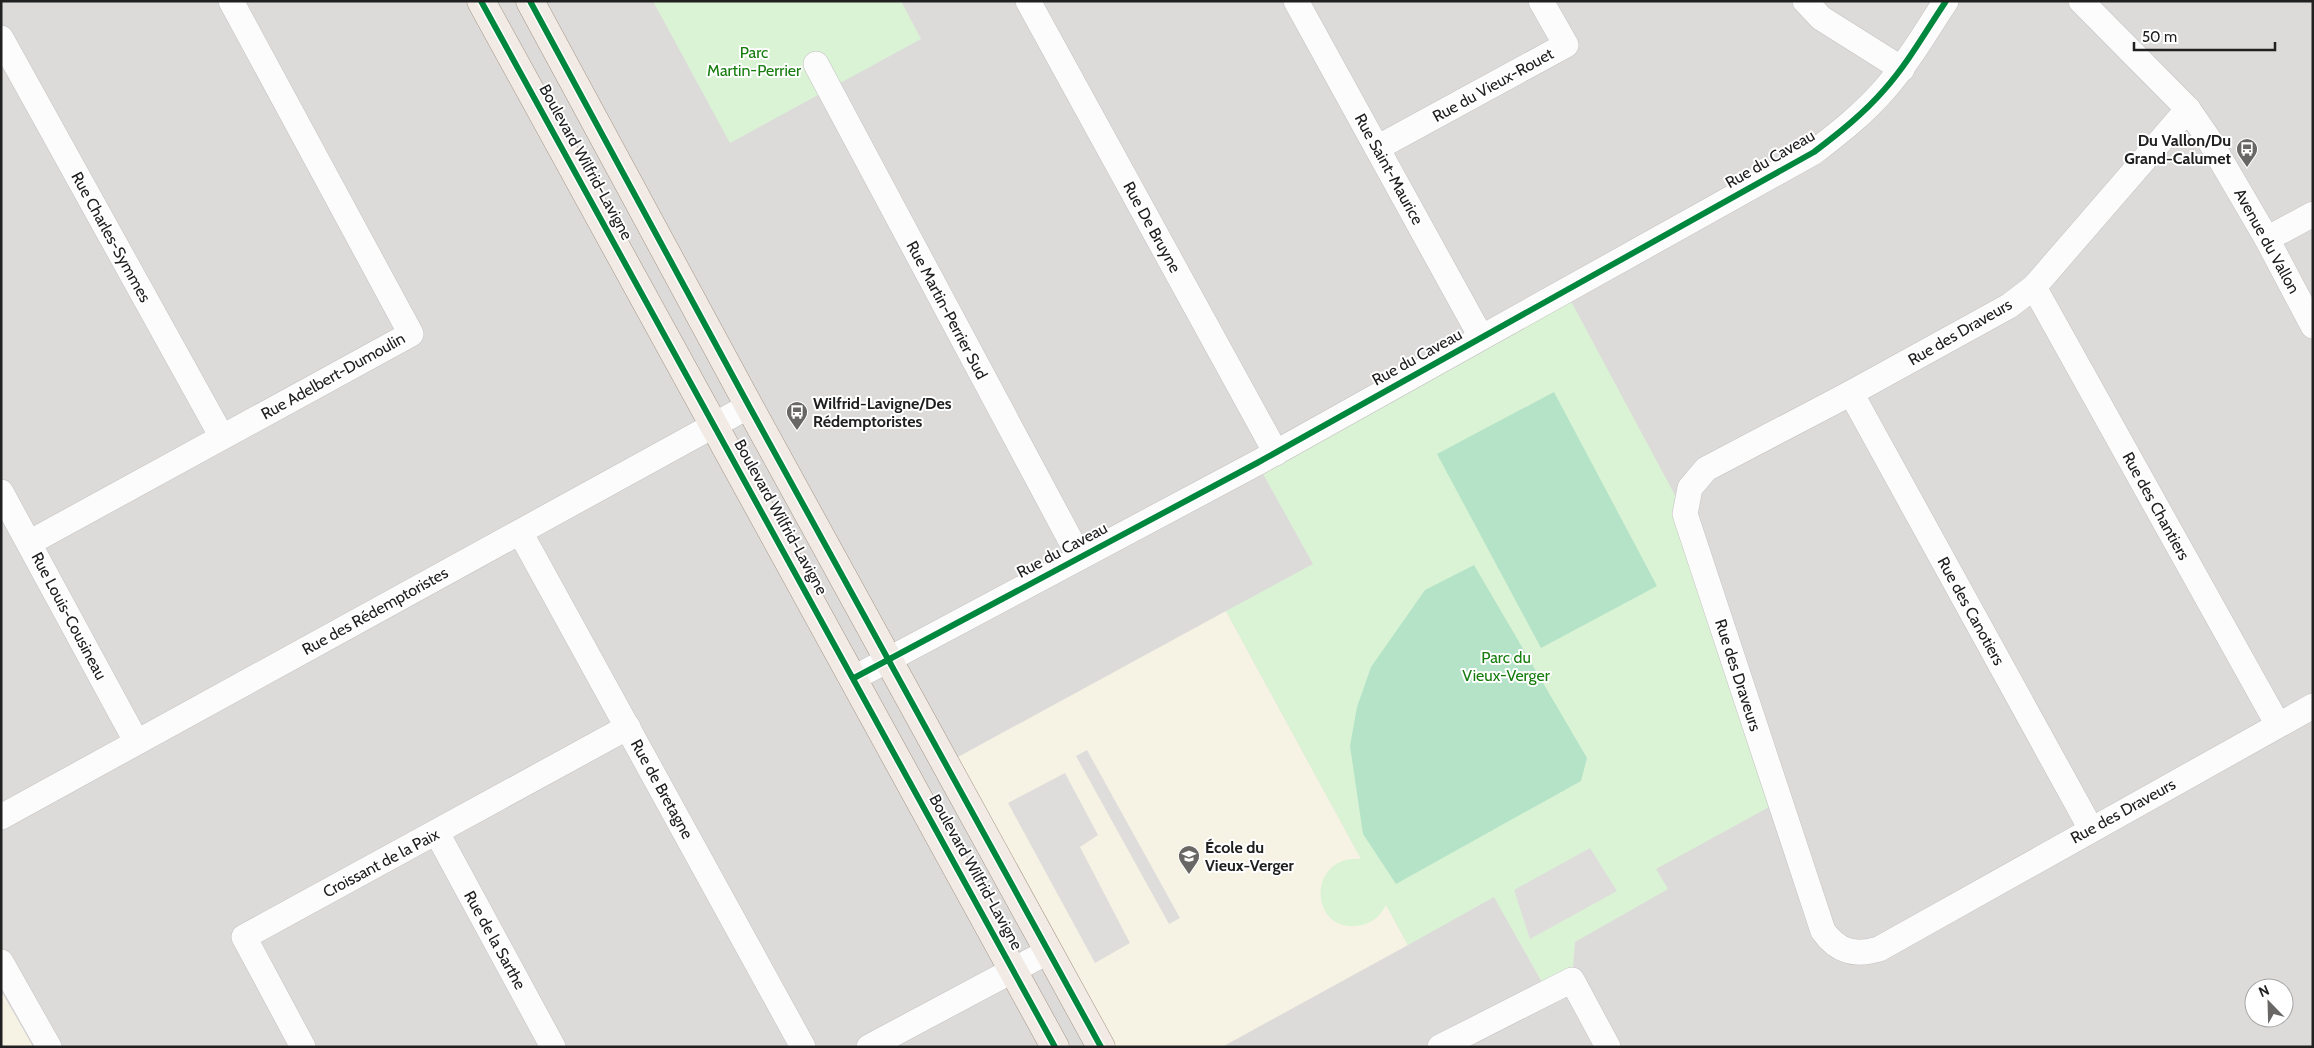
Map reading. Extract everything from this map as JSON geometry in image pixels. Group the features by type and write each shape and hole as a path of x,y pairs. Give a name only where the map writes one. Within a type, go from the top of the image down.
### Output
{"main road":[{"name":"Boulevard Wilfrid-Lavigne","path":"481,1 1014,969 1055,1047"},
{"name":"Boulevard Wilfrid-Lavigne","path":"530,1 749,406 1101,1047"}],"street":[{"name":"Rue Adelbert-Dumoulin","path":"29,543 411,334 231,1"},
{"name":"Rue De Bruyne","path":"1028,1 1276,453"},
{"name":"Rue Saint-Maurice","path":"1296,1 1481,338"},
{"name":"Rue du Vieux-Rouet","path":"1377,148 1566,45 1542,1"},
{"path":"1805,1 1821,18 1902,69"},
{"name":"Rue du Caveau","path":"854,678 1079,556 1276,453 1814,152 1848,126 1884,91 1902,69 1946,1"},
{"name":"Avenue du Vallon","path":"2081,1 2188,109 2208,138 2267,239 2313,326"},
{"name":"Rue Charles-Symmes","path":"1,38 222,437"},
{"name":"Rue Martin-Perrier Sud","path":"816,64 1079,556"},
{"name":"Rue des Draveurs","path":"2188,109 2034,287 2009,306 1851,394 1706,469 1690,488 1685,514 1823,931 1831,942 1841,949 1853,953 1879,949 2313,706"},
{"path":"2267,239 2313,214"},
{"name":"Rue des Chantiers","path":"2034,287 2278,726"},
{"name":"Rue des Canotiers","path":"1851,394 2091,829"},
{"name":"Rue des Rédemptoristes","path":"1,816 749,406"},
{"name":"Rue Louis-Cousineau","path":"1,492 136,741"},
{"name":"Rue de Bretagne","path":"520,532 803,1047"},
{"name":"Croissant de la Paix","path":"303,1047 244,937 628,727"},
{"name":"Rue de la Sarthe","path":"437,833 553,1047"},
{"path":"869,1047 1049,951"},
{"path":"1,962 49,1047"},
{"path":"1440,1047 1572,980 1608,1047"}],"shaded area":[{"path":"1,1 2313,1 2313,1047 33,1047 1,991"},
{"name":"École du Vieux-Verger","path":"1226,611 1408,945 1222,1047 1101,1047 947,763"},
{"path":"1087,750 1180,918 1169,924 1076,756"},
{"path":"1065,773 1098,835 1080,847 1130,943 1095,963 1008,803"},
{"path":"1590,848 1617,891 1530,939 1514,890"},
{"path":"1,991 33,1047 1,1047"}],"green space":[{"name":"Parc Martin-Perrier","path":"653,1 901,1 921,39 730,143"},
{"name":"Parc du Vieux-Verger","path":"1565,290 1685,514 1780,801 1656,869 1668,889 1575,942 1572,980 1548,993 1494,897 1408,945 1386,905 1374,920 1366,924 1356,926 1340,924 1329,917 1323,905 1321,892 1323,879 1331,868 1344,861 1361,859 1226,611 1313,564 1257,463"},
{"path":"1554,392 1657,586 1541,648 1437,454"},
{"path":"1474,565 1587,758 1581,781 1396,884 1363,834 1350,746 1357,707 1371,667 1425,590"}],"cycle path":[{"path":"481,1 1055,1047"},
{"path":"530,1 749,406 1101,1047"},
{"path":"854,678 1257,463 1814,152 1868,107 1893,80 1946,1"}],"place":[{"name":"Du Vallon/Du Grand-Calumet","path":"2247,168"},
{"name":"Wilfrid-Lavigne/Des Rédemptoristes","path":"797,431"},
{"name":"École du Vieux-Verger","path":"1189,875"}]}
